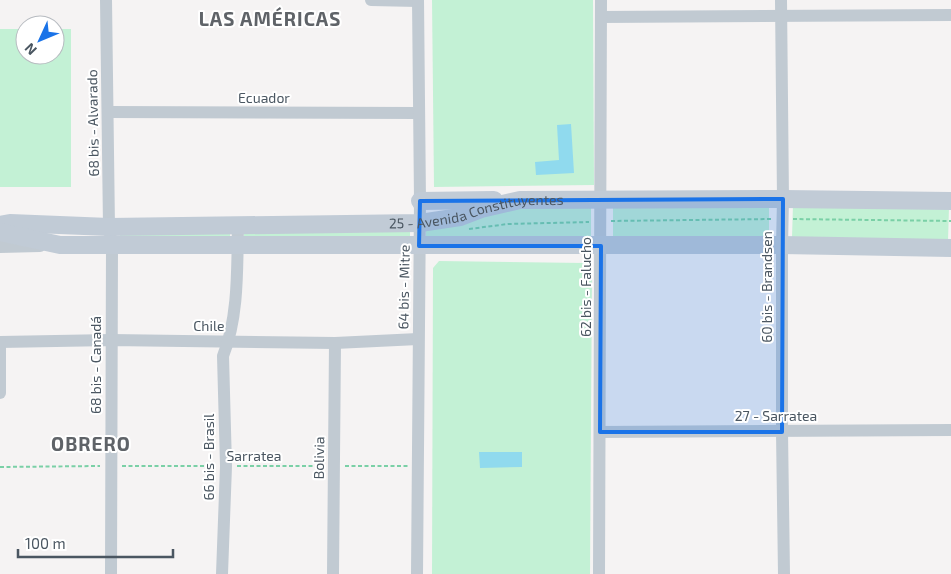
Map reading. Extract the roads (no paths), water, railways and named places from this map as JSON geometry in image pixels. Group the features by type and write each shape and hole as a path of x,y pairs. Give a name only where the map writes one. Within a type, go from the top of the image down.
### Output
{"main road":[{"name":"25 - Avenida Constituyentes","path":"0,225 10,223 109,227 420,223 460,217 482,209 520,200 783,199 951,201"},
{"path":"420,201 520,200"},
{"name":"25 - Avenida Constituyentes","path":"0,232 60,246 782,245 951,248"}],"street":[{"name":"68 bis - Alvarado","path":"106,0 109,227 112,246"},
{"path":"371,0 418,0"},
{"name":"64 bis - Mitre","path":"417,574 420,223 418,0"},
{"name":"62 bis - Falucho","path":"599,574 601,0"},
{"name":"60 bis - Brandsen","path":"781,0 784,574"},
{"path":"601,17 951,15"},
{"name":"Ecuador","path":"108,112 419,113"},
{"name":"66 bis - Brasil","path":"222,574 226,466 223,356 234,322 238,225"},
{"name":"25 - Avenida Constituyentes","path":"0,247 60,246"},
{"name":"68 bis - Canadá","path":"110,574 112,246"},
{"name":"Chile","path":"0,342 111,340 336,343 418,339"},
{"path":"0,342 0,393"},
{"name":"Bolivia","path":"333,574 336,343"},
{"name":"27 - Sarratea","path":"600,432 951,430"}],"water":[{"path":"571,124 574,173 536,175 535,162 559,160 557,125"},
{"path":"479,452 522,452 522,467 480,468"}],"district":[{"name":"LAS AMÉRICAS","path":"270,19"},
{"name":"OBRERO","path":"91,444"}]}
